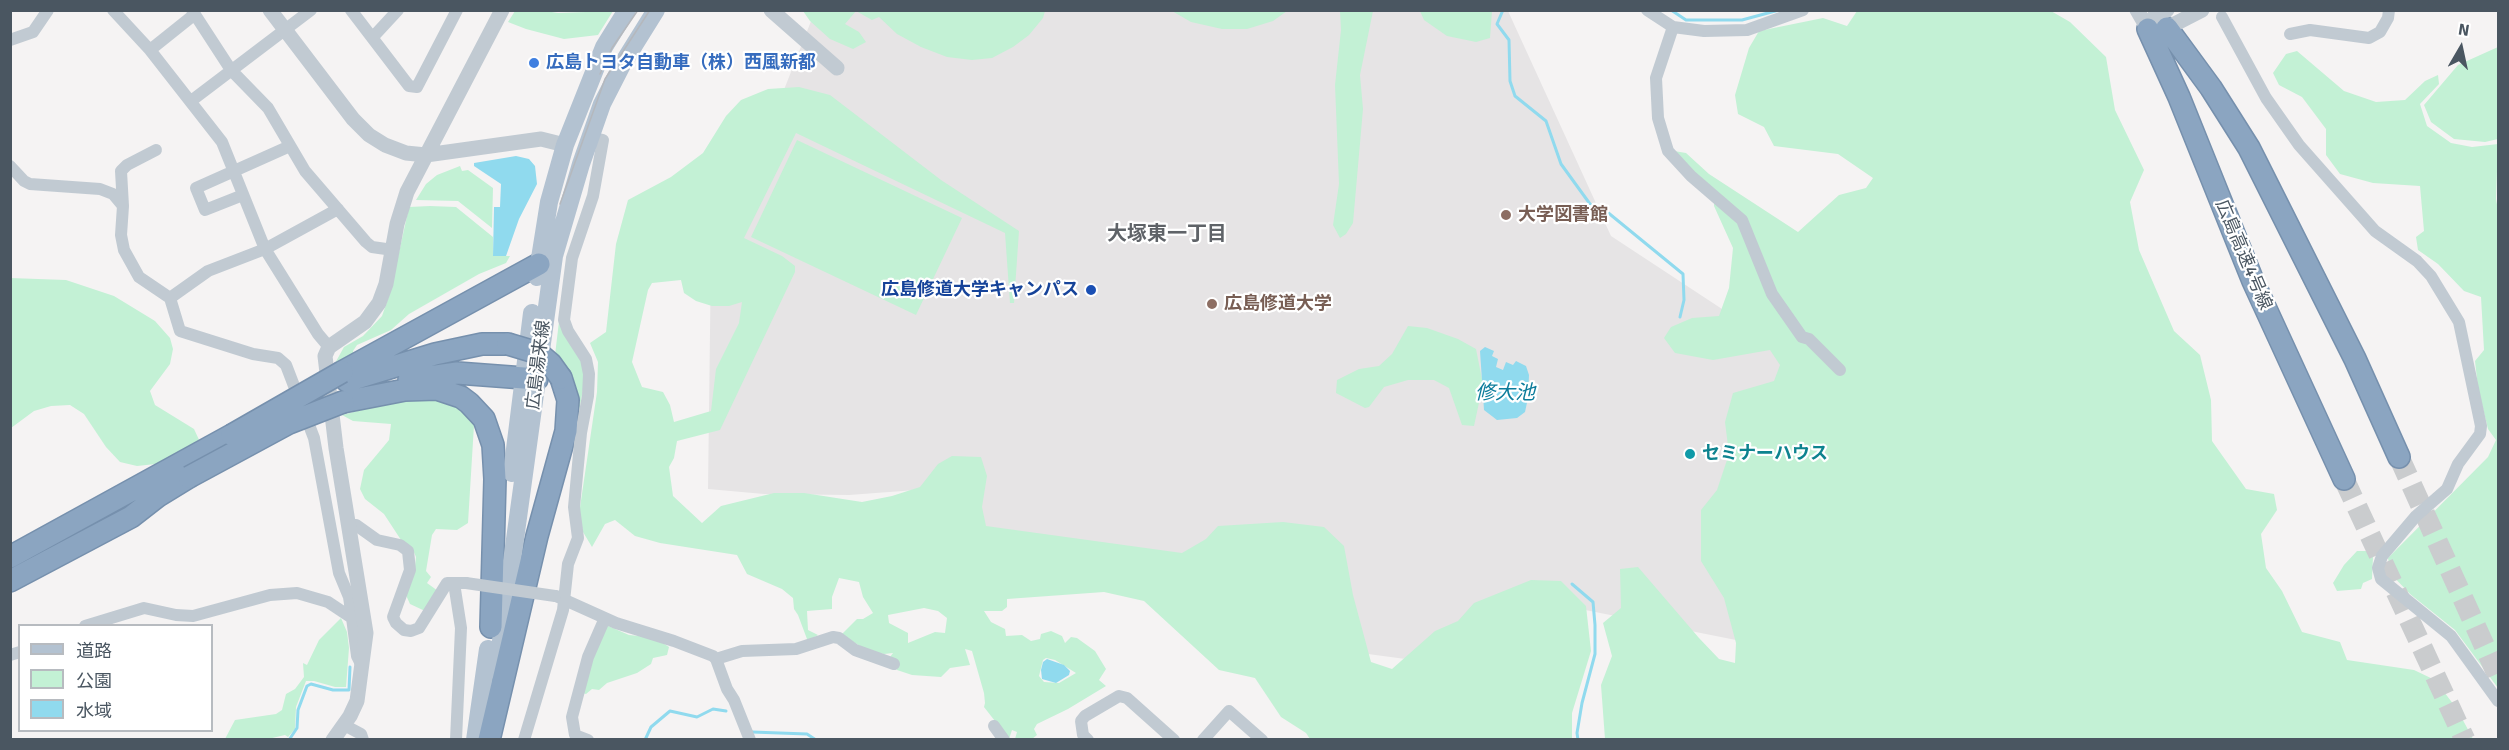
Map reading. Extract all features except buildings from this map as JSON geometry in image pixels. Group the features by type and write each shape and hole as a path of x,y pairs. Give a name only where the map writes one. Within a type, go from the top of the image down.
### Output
{"highway":[{"path":"2158,19 2227,112 2249,148 2355,359 2399,457"},
{"name":"広島高速4号線","path":"2158,19 2179,97 2253,281 2344,478"},
{"path":"10,557 185,470 289,423 343,385 539,264"},
{"path":"10,581 131,517 158,496 185,470 232,435 307,397 401,363 444,351 482,344 508,344 538,353 551,364 561,378 568,400 566,431 537,536 488,740"},
{"path":"343,385 387,386 436,375 481,373 530,378"},
{"path":"343,385 437,390 461,398 484,419 493,445 495,471 491,627"}],"main road":[{"name":"広島湯来線","path":"488,740 530,378 539,264 549,202 565,145 604,47 627,10"},
{"name":"広島湯来線","path":"475,740 530,378 551,269 590,136 602,104 623,63 656,10"}],"street":[{"path":"10,40 33,32 48,10"},
{"path":"113,10 150,50 222,142 265,249 318,334 329,347"},
{"path":"270,10 346,111 364,131 379,142 399,151 426,155 541,139 565,145"},
{"path":"191,101 311,10"},
{"path":"351,10 409,86 417,87 457,10"},
{"path":"373,38 398,10"},
{"path":"771,10 837,68"},
{"path":"1647,10 1673,27 1704,31 1747,30 1803,10"},
{"path":"2137,10 2158,19 2202,10"},
{"path":"2290,34 2310,30 2369,38 2380,32 2388,18 2389,10"},
{"path":"150,50 194,12 231,70 268,108 305,171 370,246 393,250"},
{"path":"333,740 345,725 357,701 366,633 325,370 325,356 329,347 364,322 375,309 384,290 403,202 499,12"},
{"path":"2222,17 2266,98 2299,145 2375,231 2417,261 2432,276 2459,322 2481,426 2480,434 2458,464 2447,489 2415,516 2382,556 2378,568 2381,579 2451,636 2499,701"},
{"path":"1673,27 1656,78 1658,118 1668,151 1691,176 1742,220 1772,294 1802,337 1809,339 1840,370"},
{"path":"524,740 562,610 559,597 568,564 578,541 574,507 581,433 590,385 588,363 565,326 564,314 572,258 593,196 603,140 590,136"},
{"path":"243,195 205,210 196,188 290,146"},
{"path":"156,150 127,165 121,171 123,206 121,235 124,250 143,281 170,298 180,332 253,354 278,358 286,365 314,438 339,573 349,597 357,656 363,668"},
{"path":"13,175 38,185 107,191 113,194 123,206"},
{"path":"170,298 208,272 265,249 338,209"},
{"path":"348,525 356,525 376,540 400,545 408,551 410,570 394,614 394,621 402,629 411,631 418,629 447,583 460,583 559,597 605,618 690,647 716,659 742,651 796,650 833,637 839,638 855,650 894,664"},
{"path":"456,740 461,627 460,583"},
{"path":"92,624 144,608 193,616 287,592 320,598 352,618"},
{"path":"588,740 575,735 572,717 588,657 605,618"},
{"path":"716,659 750,740"},
{"path":"1088,740 1083,735 1081,721 1085,716 1119,696 1127,698 1174,740"},
{"path":"1203,740 1229,711 1262,740"},
{"path":"345,725 361,734 363,740"},
{"path":"994,726 1004,740"}],"shaded area":[{"name":"広島修道大学","path":"815,11 1508,11 1611,236 1792,355 1746,642 1525,598 1428,662 1353,652 1209,562 982,535 956,487 849,495 764,494 708,489 711,254 776,110"}],"green space":[{"path":"539,10 558,13 613,11 598,35 564,39 508,22 515,11"},
{"path":"803,11 856,11 845,24 859,32 866,42 853,49 830,39 810,21"},
{"path":"856,11 1045,11 1043,18 1029,35 1013,47 992,58 972,60 947,57 921,47 897,34 879,17 872,20"},
{"path":"1172,11 1287,11 1273,21 1247,29 1222,29 1191,22"},
{"path":"1340,11 1373,11 1360,75 1363,109 1353,223 1346,234 1340,238 1333,225 1339,184 1335,85 1341,30"},
{"path":"1420,11 1492,11 1490,38 1476,42 1447,36 1424,20"},
{"path":"1857,11 2051,11 2070,22 2106,57 2115,110 2144,170 2130,202 2139,250 2174,331 2200,355 2211,400 2212,441 2246,489 2274,494 2277,510 2261,534 2266,568 2282,591 2302,632 2340,642 2347,660 2414,670 2435,680 2457,709 2473,739 1605,739 1601,685 1612,656 1603,623 1621,608 1620,569 1638,567 1719,659 1735,663 1736,643 1724,598 1701,561 1701,510 1717,490 1729,454 1725,422 1733,393 1774,381 1780,365 1770,350 1713,360 1675,353 1664,338 1671,327 1692,318 1719,316 1729,288 1733,248 1714,206 1714,195 1674,151 1686,153 1709,174 1798,232 1839,195 1866,188 1873,178 1838,154 1774,146 1764,127 1738,114 1735,95 1749,48 1759,31 1823,18 1847,26"},
{"path":"2498,47 2498,139 2485,142 2454,139 2431,122 2424,105 2458,65"},
{"path":"2297,51 2344,91 2376,102 2405,100 2425,81 2438,75 2439,84 2420,104 2427,126 2451,143 2472,147 2498,144 2496,199 2498,210 2498,688 2455,630 2410,594 2391,574 2388,558 2488,457 2496,440 2488,429 2478,388 2475,361 2484,350 2481,297 2464,291 2438,264 2418,250 2416,237 2424,231 2420,186 2373,183 2340,174 2326,155 2326,129 2302,97 2279,85 2273,73 2286,54"},
{"path":"799,87 830,95 941,180 1019,231 1014,303 1010,303 1005,233 796,133 744,238 782,256 795,266 795,272 720,430 677,441 674,458 669,467 673,496 702,523 721,506 774,493 804,493 862,502 892,496 920,487 938,464 952,456 981,457 987,476 982,507 986,526 1182,553 1206,539 1218,526 1283,522 1324,527 1344,546 1353,595 1371,662 1392,669 1435,631 1458,621 1474,603 1531,580 1561,581 1586,606 1591,651 1572,713 1572,739 1310,739 1306,733 1281,717 1255,678 1219,670 1144,601 1104,592 1007,599 1007,607 1002,611 984,611 991,622 1005,629 1006,636 1022,635 1031,641 1040,639 1041,634 1051,631 1062,636 1065,643 1071,637 1077,638 1095,651 1106,669 1099,680 1106,686 1068,709 1037,724 1034,729 1037,735 1032,739 1015,739 1017,732 1012,730 1009,739 984,707 984,693 972,651 965,649 970,665 950,668 941,677 912,675 897,670 890,657 893,653 869,651 841,635 857,619 863,619 873,613 863,597 859,582 839,578 832,597 832,609 807,611 808,630 818,635 807,639 794,609 793,598 782,589 747,574 737,555 660,543 635,536 615,520 605,524 592,547 583,532 579,514 597,392 598,362 590,343 606,332 616,244 628,200 671,177 703,153 726,116 741,100 768,89","holes":["681,280 684,293 696,301 712,306 729,306 742,302 739,323 716,369 711,411 674,422 670,405 663,392 642,387 632,362 648,290 652,283","924,608 938,611 947,618 945,633 935,632 908,643 908,633 889,623 888,615","1046,658 1055,660 1076,673 1059,683 1044,682 1039,676 1043,660"]},
{"path":"797,140 962,218 916,315 751,237"},
{"path":"460,166 462,171 468,170 493,188 492,228 458,201 416,200 426,184 437,175"},
{"path":"409,207 456,207 493,237 493,256 510,256 506,263 479,274 409,314 391,330 357,345 353,351 354,357 334,365 344,347 363,336 382,316 390,293"},
{"path":"10,278 66,280 114,296 155,321 170,338 173,349 170,364 150,391 155,405 194,429 201,444 165,463 137,466 120,462 106,447 84,414 70,405 51,406 34,411 11,428"},
{"path":"560,313 580,356 585,379 577,422 555,355"},
{"path":"1408,326 1427,328 1458,339 1476,349 1483,384 1474,426 1462,425 1449,388 1434,380 1408,380 1384,387 1369,407 1365,408 1336,393 1337,380 1359,369 1379,366 1392,354"},
{"path":"429,399 454,405 470,418 474,425 468,523 457,530 436,529 432,535 426,571 431,577 427,583 438,591 425,611 410,604 405,593 415,566 416,557 413,550 401,540 384,514 365,499 360,489 364,470 389,440 391,424 353,421 342,415 384,404"},
{"path":"2357,551 2366,551 2373,557 2372,579 2363,583 2361,589 2337,591 2333,583 2344,565"},
{"path":"341,618 347,632 349,648 346,687 306,681 296,707 295,729 288,737 285,735 268,739 225,739 235,720 276,714 282,710 286,694 295,689 304,677 303,663 307,665 319,640"},
{"path":"606,625 629,635 648,637 663,643 669,647 667,655 653,658 651,664 637,673 607,683 599,690 592,689 586,694 582,693 581,689"}],"water":[{"path":"516,156 529,159 535,166 537,184 519,219 506,256 493,256 494,207 500,207 501,184 474,166 474,163"},
{"name":"修大池","path":"1485,347 1494,351 1492,356 1498,359 1496,367 1503,370 1506,362 1513,365 1516,361 1526,366 1529,375 1528,398 1525,412 1517,418 1497,420 1484,410 1480,351"},
{"path":"1047,659 1064,665 1070,671 1069,675 1056,683 1042,679 1043,662"}],"waterway":[{"path":"1503,10 1497,24 1509,40 1510,81 1515,96 1546,121 1561,164 1590,204 1606,211 1683,274 1684,300 1680,317"},
{"path":"1671,10 1686,20 1742,20 1779,10"},
{"path":"1572,584 1593,602 1595,625 1595,654 1582,703 1578,740"},
{"path":"289,740 297,728 298,710 307,686 311,684 333,690 349,690 350,667"},
{"path":"645,740 651,727 670,711 697,717 713,709 726,711"},
{"path":"752,732 807,734 816,740"}],"tunnel":[{"path":"2399,457 2498,676"},
{"path":"2344,479 2465,740"}],"tram line":[{"path":"600,74 612,48 638,10"},
{"path":"560,204 605,79 650,10"}],"place":[{"name":"広島トヨタ自動車（株）西風新都","path":"534,63"},
{"name":"大学図書館","path":"1506,215"},
{"name":"広島修道大学キャンパス","path":"1091,290"},
{"name":"広島修道大学","path":"1212,304"},
{"name":"セミナーハウス","path":"1690,454"}],"district":[{"name":"大塚東一丁目","path":"1167,235"}]}
